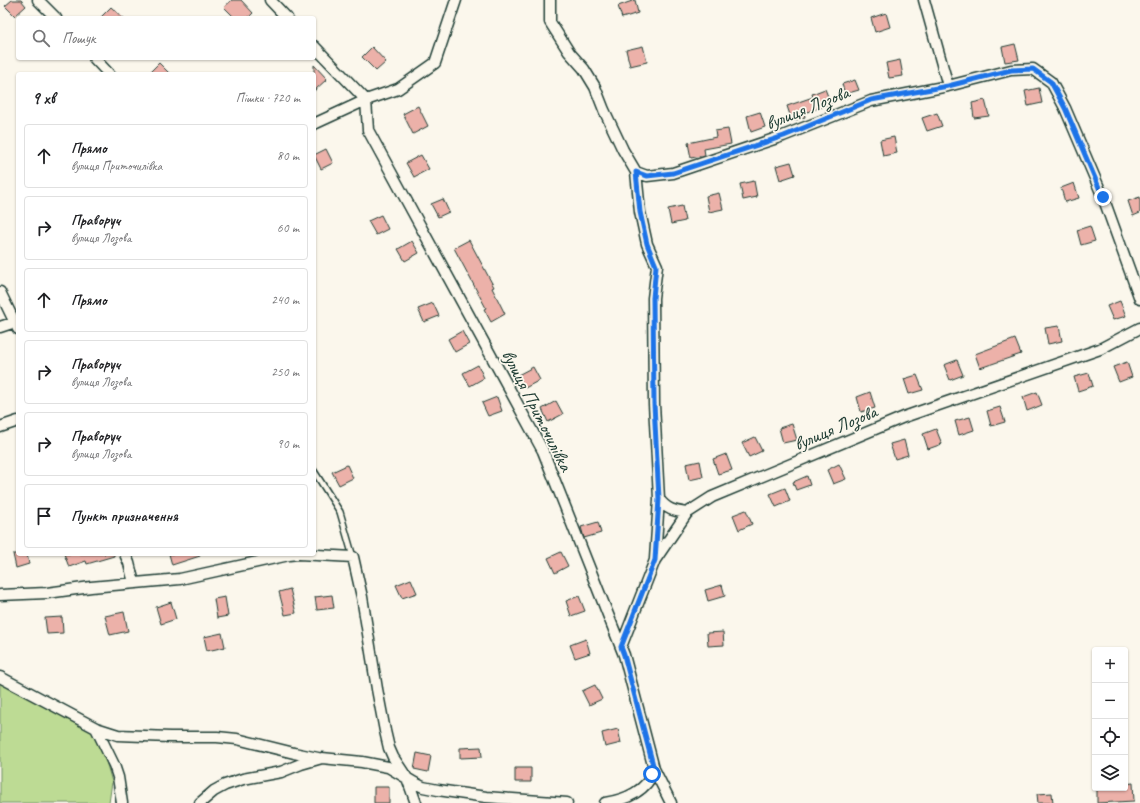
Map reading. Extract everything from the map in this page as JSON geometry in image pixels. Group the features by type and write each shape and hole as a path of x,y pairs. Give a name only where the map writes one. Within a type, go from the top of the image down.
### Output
{"street":[{"path":"38,0 54,16"},
{"path":"270,0 286,16"},
{"path":"316,123 366,100 398,89 435,63 456,0"},
{"path":"550,0 550,22 569,52 584,69 595,87 623,150 636,172 640,212 647,244 656,266 653,298 654,396 659,499 655,560"},
{"path":"924,0 948,86"},
{"path":"316,48 366,100"},
{"path":"96,60 107,72"},
{"name":"вулиця Лозова","path":"636,172 647,176 673,173 784,136 871,100 948,86 1011,70 1033,69 1051,82 1065,108 1103,197 1140,299"},
{"name":"вулиця Приточилівка","path":"366,100 368,130 544,451 624,655 654,769 671,803"},
{"path":"0,292 16,326 0,327"},
{"name":"вулиця Лозова","path":"621,647 655,560 687,513 712,497 904,417 1100,349 1140,328"},
{"path":"0,427 16,422"},
{"path":"659,499 664,506 673,510 687,513"},
{"path":"316,555 353,557 362,597 376,690 389,748 406,778 416,803"},
{"path":"126,556 134,583"},
{"path":"0,595 47,593 134,583 180,580 285,556"},
{"path":"0,677 96,728 118,735 217,737 237,739 294,753 388,767 415,783 424,787 438,790 486,797 567,803"},
{"path":"96,728 114,766 122,803"},
{"path":"200,803 214,791 243,779 281,772 322,758"},
{"path":"605,803 614,802 638,791 650,779 654,769"}],"lane":[{"path":"316,474 340,512 353,557"}],"green space":[{"path":"0,678 85,723 99,738 112,782 109,803 0,803"}],"building":[{"path":"12,0 21,0 26,6 15,16 5,6"},
{"path":"232,0 241,0 253,13 250,16 233,16 224,7"},
{"path":"635,0 638,13 622,18 618,6"},
{"path":"111,7 121,16 102,16"},
{"path":"886,13 890,27 875,32 871,18"},
{"path":"1015,44 1019,60 1005,62 1002,47"},
{"path":"643,46 647,62 630,66 626,50"},
{"path":"372,47 386,62 376,71 362,57"},
{"path":"900,60 903,76 889,78 886,63"},
{"path":"159,63 168,72 150,72"},
{"path":"314,65 327,79 316,89 316,72 314,72"},
{"path":"855,80 859,90 845,94 842,84"},
{"path":"1039,88 1042,103 1028,106 1025,91"},
{"path":"825,89 831,104 804,113 805,117 792,121 787,106 813,97 812,94"},
{"path":"985,100 989,116 974,118 972,103"},
{"path":"418,106 428,126 413,134 403,114"},
{"path":"760,112 765,127 751,132 747,116"},
{"path":"937,113 942,126 927,131 922,118"},
{"path":"728,129 731,144 704,149 705,155 691,158 688,143 716,137 715,131"},
{"path":"894,137 897,153 883,156 880,140"},
{"path":"326,149 333,163 321,169 316,159 316,154"},
{"path":"421,155 429,169 414,177 406,163"},
{"path":"791,162 795,175 780,180 776,166"},
{"path":"754,181 757,197 743,200 740,184"},
{"path":"1074,183 1079,198 1065,202 1061,188"},
{"path":"719,193 723,209 709,212 706,196"},
{"path":"1140,197 1140,213 1133,216 1128,201"},
{"path":"443,199 449,212 438,217 431,204"},
{"path":"682,206 685,221 671,224 668,209"},
{"path":"381,215 388,229 376,235 368,221"},
{"path":"1090,226 1095,241 1081,245 1077,230"},
{"path":"469,240 494,287 492,288 505,314 491,322 484,309 486,308 454,248"},
{"path":"412,241 419,253 405,261 398,249"},
{"path":"1120,301 1126,316 1113,320 1107,306"},
{"path":"433,303 439,316 424,322 418,309"},
{"path":"1059,326 1062,341 1048,344 1045,328"},
{"path":"462,331 469,344 455,352 448,339"},
{"path":"1015,339 1021,354 980,368 975,354"},
{"path":"957,360 963,375 950,380 944,365"},
{"path":"1127,362 1132,377 1119,382 1113,367"},
{"path":"478,365 484,378 470,386 463,373"},
{"path":"533,367 540,380 525,388 518,375"},
{"path":"1089,373 1093,386 1078,391 1074,377"},
{"path":"917,375 923,390 909,394 904,379"},
{"path":"870,392 875,408 861,412 857,397"},
{"path":"1037,392 1042,405 1027,411 1023,397"},
{"path":"497,397 502,411 488,416 482,403"},
{"path":"556,401 563,414 548,422 542,409"},
{"path":"1000,407 1005,422 991,426 987,411"},
{"path":"970,417 974,430 959,435 955,421"},
{"path":"792,424 797,440 783,443 779,428"},
{"path":"936,429 942,444 928,449 923,434"},
{"path":"755,437 762,451 749,457 742,443"},
{"path":"904,440 908,455 895,459 890,444"},
{"path":"726,454 732,470 718,474 713,459"},
{"path":"700,461 703,477 689,480 686,464"},
{"path":"839,464 846,479 833,484 827,470"},
{"path":"347,465 353,478 339,485 332,472"},
{"path":"807,476 810,485 796,490 793,482"},
{"path":"785,488 790,501 776,507 770,494"},
{"path":"746,510 752,524 739,530 733,515"},
{"path":"598,522 601,533 584,538 581,527"},
{"path":"561,552 568,566 555,573 548,558"},
{"path":"13,554 16,554 16,556 27,556 29,564 16,568"},
{"path":"65,556 114,556 87,564 86,561 69,567"},
{"path":"170,556 200,556 172,565"},
{"path":"411,579 417,593 402,598 396,585"},
{"path":"722,585 725,596 708,601 705,590"},
{"path":"290,589 296,613 285,615 279,592"},
{"path":"332,595 334,608 317,610 315,597"},
{"path":"579,596 585,611 571,616 566,601"},
{"path":"225,597 228,616 217,618 214,599"},
{"path":"171,602 176,619 161,624 156,607"},
{"path":"124,612 128,631 110,635 105,616"},
{"path":"62,617 63,633 47,634 45,618"},
{"path":"723,632 724,645 708,646 707,633"},
{"path":"222,633 225,647 207,651 204,637"},
{"path":"586,639 590,653 575,658 570,645"},
{"path":"595,685 602,699 589,705 582,691"},
{"path":"618,729 621,743 605,747 602,733"},
{"path":"481,747 482,757 460,758 460,748"},
{"path":"417,753 431,756 428,772 414,769"},
{"path":"515,768 531,768 531,782 515,782"},
{"path":"1133,783 1134,801 1097,803 1097,791 1128,791 1128,784"},
{"path":"374,787 389,787 389,803 374,803"},
{"path":"1052,793 1053,803 1038,803 1037,794"}],"route":[{"path":"652,774 654,769 621,647 655,560 659,499 654,404 653,298 656,266 647,244 640,212 636,172 647,176 673,173 784,136 871,100 948,86 1011,70 1033,69 1051,82 1065,108 1103,197"}]}
